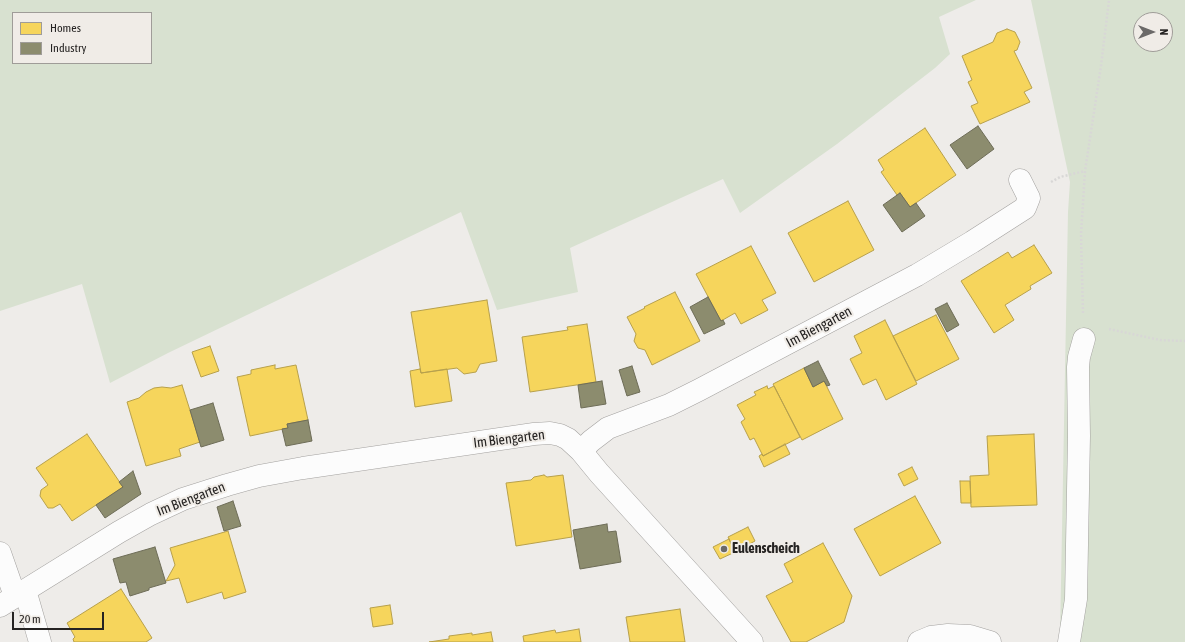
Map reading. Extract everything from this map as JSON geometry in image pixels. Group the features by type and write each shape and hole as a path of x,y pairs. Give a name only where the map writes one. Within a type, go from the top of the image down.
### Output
{"street":[{"name":"Im Biengarten","path":"13,598 118,532 151,514 183,499 241,481 303,468 544,433 560,435 568,439 581,451 608,428 669,405 713,383 910,278 972,242 1025,208 1029,198 1020,180"},
{"path":"1069,642 1076,599 1078,357 1084,339"},
{"path":"581,451 599,473 752,642"},
{"path":"0,553 13,598 40,642"},
{"path":"919,642 939,636 956,635 970,636 990,642"}],"path":[{"path":"1084,339 1081,235 1085,171 1101,66 1109,0"},
{"path":"1060,177 1085,171"},
{"path":"1084,339 1091,333 1100,329 1111,329 1160,340 1185,341"}],"green space":[{"path":"0,0 976,0 939,17 950,54 935,68 837,144 740,213 723,179 570,248 578,292 497,310 461,212 168,353 110,383 82,284 0,311"},
{"path":"1031,0 1185,0 1185,642 1058,642 1060,636 1068,212 1070,182"}],"building: Homes":[{"path":"1007,29 1015,32 1020,42 1017,50 1014,51 1032,88 1024,92 1030,102 980,124 971,106 978,103 968,82 972,80 962,56 993,42 997,33"},
{"path":"925,128 956,175 910,207 900,193 897,195 881,172 884,170 878,160"},
{"path":"848,201 874,250 814,282 788,233"},
{"path":"1034,245 1052,273 1030,286 1031,289 1005,305 1014,320 994,333 961,281 1008,252 1012,258"},
{"path":"751,246 776,293 762,300 768,310 741,324 735,313 721,321 696,274"},
{"path":"675,292 700,341 652,365 645,350 638,348 634,341 636,334 627,317"},
{"path":"487,300 497,361 480,364 476,372 464,374 457,368 421,373 411,312"},
{"path":"936,315 959,359 916,381 893,336"},
{"path":"885,320 917,384 886,400 876,379 863,385 850,359 862,353 854,336"},
{"path":"587,324 596,382 530,392 522,337 568,330 567,327"},
{"path":"210,346 219,371 201,377 192,352"},
{"path":"275,365 275,369 296,365 308,420 287,424 288,428 250,436 237,377 251,374 251,370"},
{"path":"804,368 813,387 824,381 843,419 802,440 773,384"},
{"path":"420,369 421,373 447,369 452,401 415,407 410,371"},
{"path":"182,385 200,442 179,449 181,456 146,466 127,402 139,398 154,388 171,388"},
{"path":"767,386 768,389 774,386 800,437 763,456 754,438 750,440 741,422 745,419 737,405 756,395 754,392"},
{"path":"87,434 123,487 72,521 60,504 53,508 48,508 40,496 41,490 48,485 36,468"},
{"path":"1034,434 1037,505 971,507 970,476 989,475 987,436"},
{"path":"785,444 790,454 764,467 759,456 762,454 763,456"},
{"path":"912,467 918,479 904,486 898,474"},
{"path":"544,475 547,477 563,475 572,537 516,546 506,483 531,480 534,477"},
{"path":"960,481 970,481 971,503 961,503"},
{"path":"915,496 941,543 880,576 854,529"},
{"path":"748,527 755,541 735,552 728,537"},
{"path":"228,531 246,592 224,599 222,592 187,603 179,578 166,581 175,565 170,548"},
{"name":"Eulenscheich","path":"729,539 735,552 720,559 713,547"},
{"path":"823,543 852,596 844,622 806,642 791,642 766,596 793,582 784,564"},
{"path":"121,589 152,638 146,642 74,642 73,639 75,637 67,623"},
{"path":"390,605 393,624 373,627 370,608"},
{"path":"680,609 685,642 630,642 626,617"},
{"path":"579,629 581,642 524,642 523,636 555,630 556,633"},
{"path":"491,632 493,642 429,642 449,639 449,636"}],"building: Industry":[{"path":"978,126 994,149 967,169 950,145"},
{"path":"900,193 910,207 916,203 925,216 902,232 883,205"},
{"path":"708,297 721,321 723,320 725,324 704,334 690,307"},
{"path":"947,303 959,325 947,332 935,309"},
{"path":"818,361 830,385 827,386 824,381 813,387 804,368"},
{"path":"632,366 640,392 627,396 619,370"},
{"path":"602,381 606,404 581,408 578,385"},
{"path":"213,403 224,440 201,447 190,410"},
{"path":"308,420 312,441 286,446 282,429 288,428 287,424"},
{"path":"133,471 141,494 105,518 96,505 123,487 119,482"},
{"path":"233,501 241,526 224,531 217,507"},
{"path":"607,524 608,532 616,531 621,562 580,569 573,530"},
{"path":"155,547 166,583 130,596 126,582 120,583 113,559"}],"place":[{"name":"Eulenscheich","path":"724,549"}]}
